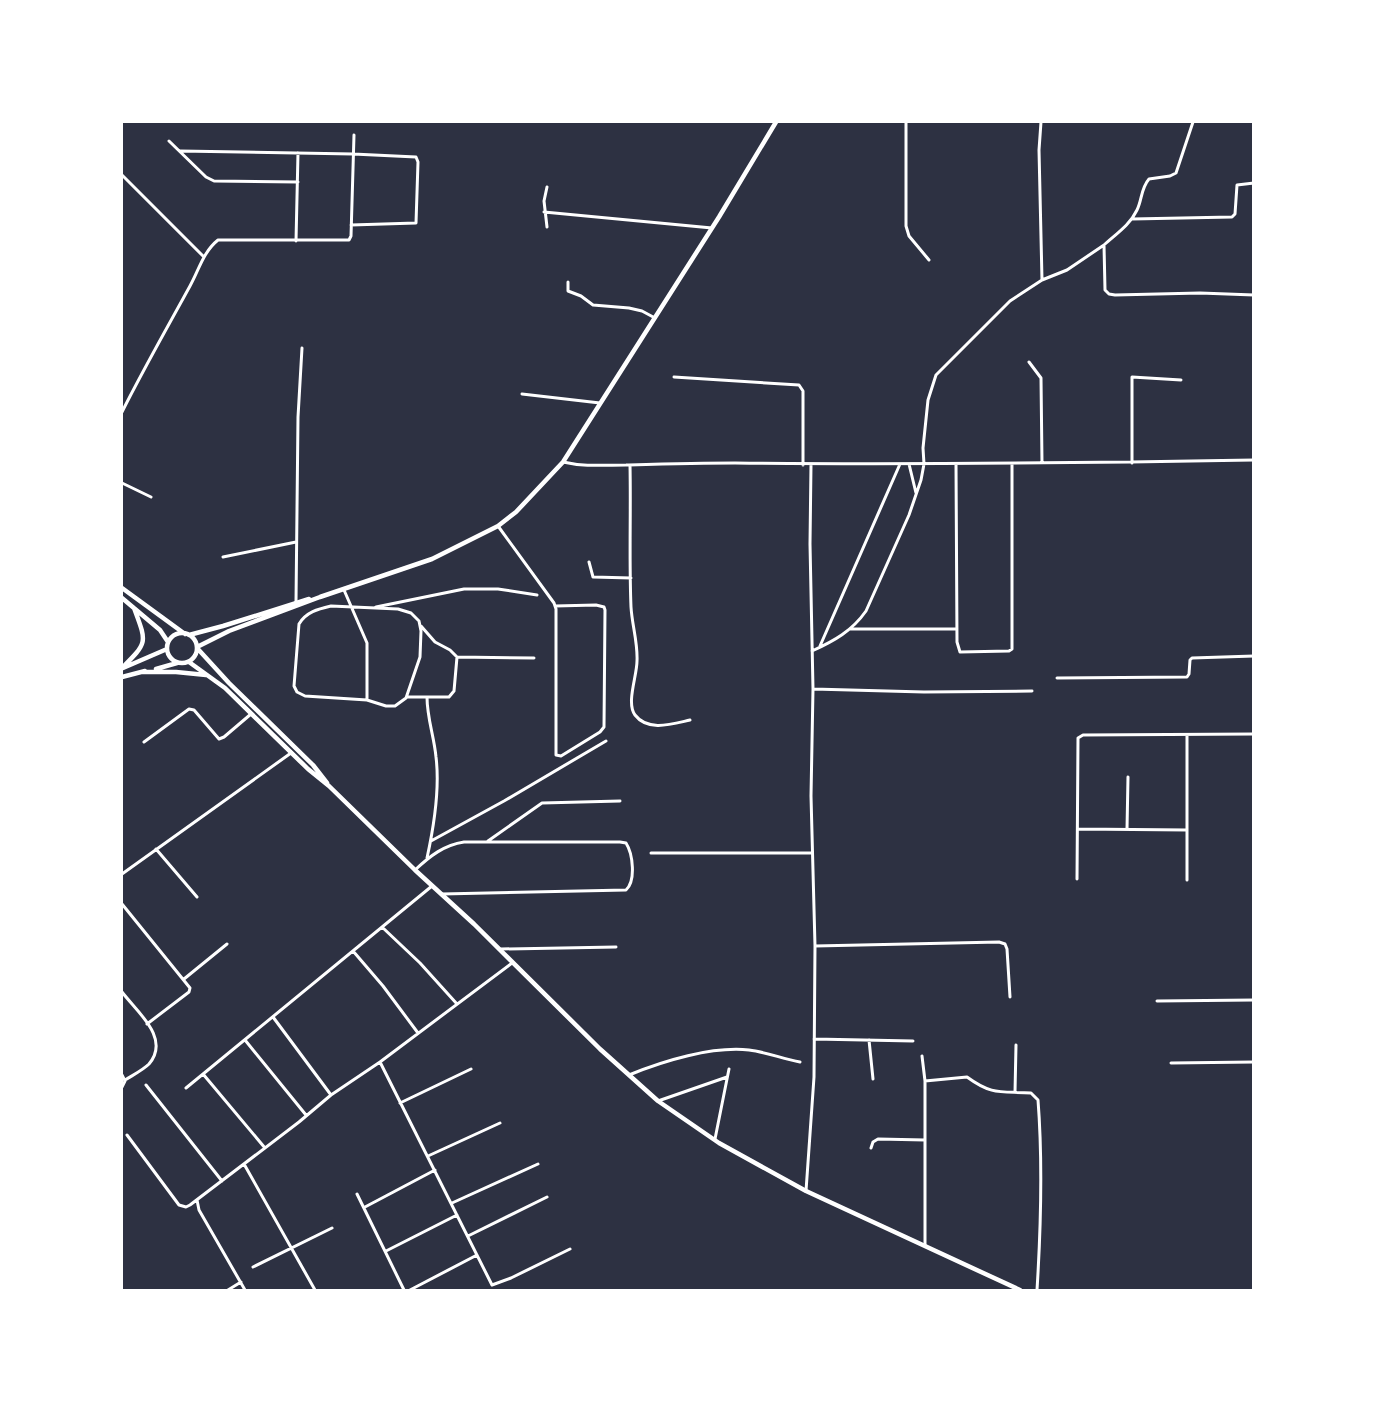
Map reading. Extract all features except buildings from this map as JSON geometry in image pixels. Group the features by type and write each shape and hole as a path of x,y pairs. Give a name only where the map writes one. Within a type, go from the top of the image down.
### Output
{"main road":[{"path":"122,677 189,662 194,657 197,647 229,632 320,597 432,559 498,525 536,492 563,462 712,228 776,122"},
{"path":"122,588 194,640 197,647 229,683 313,765 328,786"},
{"path":"179,663 172,660 167,649 168,642 177,634 223,626 296,602 320,597"},
{"path":"122,598 160,630 168,642"},
{"path":"122,669 140,650 143,642 143,633 134,608"},
{"path":"122,669 167,649"},
{"path":"189,662 209,676 328,786 628,1075 658,1101 714,1140 806,1191 1020,1290"},
{"path":"143,672 176,672 209,676"}],"street":[{"path":"906,122 906,226 909,236 929,260"},
{"path":"1041,122 1039,150 1042,280"},
{"path":"812,651 837,640 866,610 909,515 924,464 923,448 928,400 936,375 1010,302 1042,280 1067,270 1104,245 1132,219 1138,208 1145,183 1149,179 1176,173 1193,122"},
{"path":"122,412 204,257 218,240 349,240 351,236 354,135"},
{"path":"169,141 206,177 214,181 298,182"},
{"path":"180,151 416,157 417,219 414,225 351,225"},
{"path":"296,241 298,153"},
{"path":"122,175 204,257"},
{"path":"1132,219 1232,217 1235,214 1237,185 1254,183"},
{"path":"547,187 544,212 547,227"},
{"path":"544,212 712,228"},
{"path":"1104,245 1105,290 1109,294 1254,295"},
{"path":"568,282 569,293 581,296 590,304 636,309 655,318"},
{"path":"296,602 298,417 302,348"},
{"path":"1029,362 1041,378 1041,463"},
{"path":"674,377 799,385 803,391 803,465"},
{"path":"1132,463 1132,377 1181,380"},
{"path":"522,394 601,403"},
{"path":"563,462 581,465 811,465 1254,460"},
{"path":"819,647 900,464"},
{"path":"909,464 916,494"},
{"path":"956,464 957,642 960,652 1009,651 1012,649 1012,464"},
{"path":"630,465 631,610 637,662 633,681 632,711 647,725 658,726 690,720"},
{"path":"806,1191 814,1077 815,946 812,853 811,465"},
{"path":"122,483 151,497"},
{"path":"498,525 555,606 556,751 558,756 561,756 600,732 604,727 605,610 604,607 596,605 555,606"},
{"path":"223,557 296,542"},
{"path":"589,562 593,577 631,578"},
{"path":"344,589 368,643 367,700"},
{"path":"372,608 464,589 498,589 537,595"},
{"path":"420,624 420,657 406,697 395,706 386,706 367,700 305,696 297,692 294,686 299,624 303,617 315,610 331,606 411,613 435,642 450,650 457,657 534,658"},
{"path":"851,628 957,629"},
{"path":"1057,678 1187,677 1190,674 1192,658 1254,656"},
{"path":"406,697 452,695 457,657"},
{"path":"813,689 924,692 1032,691"},
{"path":"427,859 431,841 437,767 429,721 428,697"},
{"path":"144,742 189,709 194,710 219,739 251,714"},
{"path":"1077,879 1078,738 1083,735 1254,734"},
{"path":"1186,735 1186,880"},
{"path":"431,841 606,741"},
{"path":"122,874 291,753"},
{"path":"1127,829 1128,777"},
{"path":"487,842 542,803 620,801"},
{"path":"1078,829 1186,830"},
{"path":"415,870 427,859 451,844 626,843 631,854 631,883 626,890 442,894"},
{"path":"156,849 197,897"},
{"path":"651,853 812,853"},
{"path":"186,1088 432,886"},
{"path":"122,904 190,988 189,992 147,1024"},
{"path":"382,927 420,963 457,1004"},
{"path":"815,946 999,942 1005,944 1007,950 1010,997"},
{"path":"184,979 227,944"},
{"path":"499,949 616,947"},
{"path":"353,951 418,1033"},
{"path":"127,1135 179,1205 186,1207 331,1095 380,1062 512,962"},
{"path":"122,992 153,1031 158,1044 156,1053 147,1066 125,1080 122,1087"},
{"path":"1157,1001 1254,1000"},
{"path":"273,1017 331,1095"},
{"path":"814,1039 913,1041"},
{"path":"245,1040 306,1116"},
{"path":"869,1040 873,1079"},
{"path":"1015,1092 1016,1045"},
{"path":"628,1075 713,1051 752,1050 800,1062"},
{"path":"922,1056 925,1080 925,1245"},
{"path":"380,1062 452,1203 492,1285 492,1290"},
{"path":"1171,1063 1254,1062"},
{"path":"400,1103 471,1069"},
{"path":"714,1140 729,1069"},
{"path":"203,1074 265,1148"},
{"path":"122,1075 125,1080"},
{"path":"658,1101 727,1077"},
{"path":"925,1080 967,1077 991,1092 1031,1093 1038,1100 1042,1154 1037,1290"},
{"path":"146,1085 222,1181"},
{"path":"427,1156 500,1123"},
{"path":"871,1148 873,1142 878,1139 925,1140"},
{"path":"244,1164 315,1290"},
{"path":"452,1203 538,1164"},
{"path":"365,1207 435,1170"},
{"path":"357,1194 404,1290"},
{"path":"468,1236 547,1197"},
{"path":"197,1200 199,1210 245,1290"},
{"path":"386,1251 457,1215"},
{"path":"253,1267 332,1228"},
{"path":"492,1285 570,1249"},
{"path":"410,1290 477,1255"},
{"path":"228,1290 241,1282"}]}
